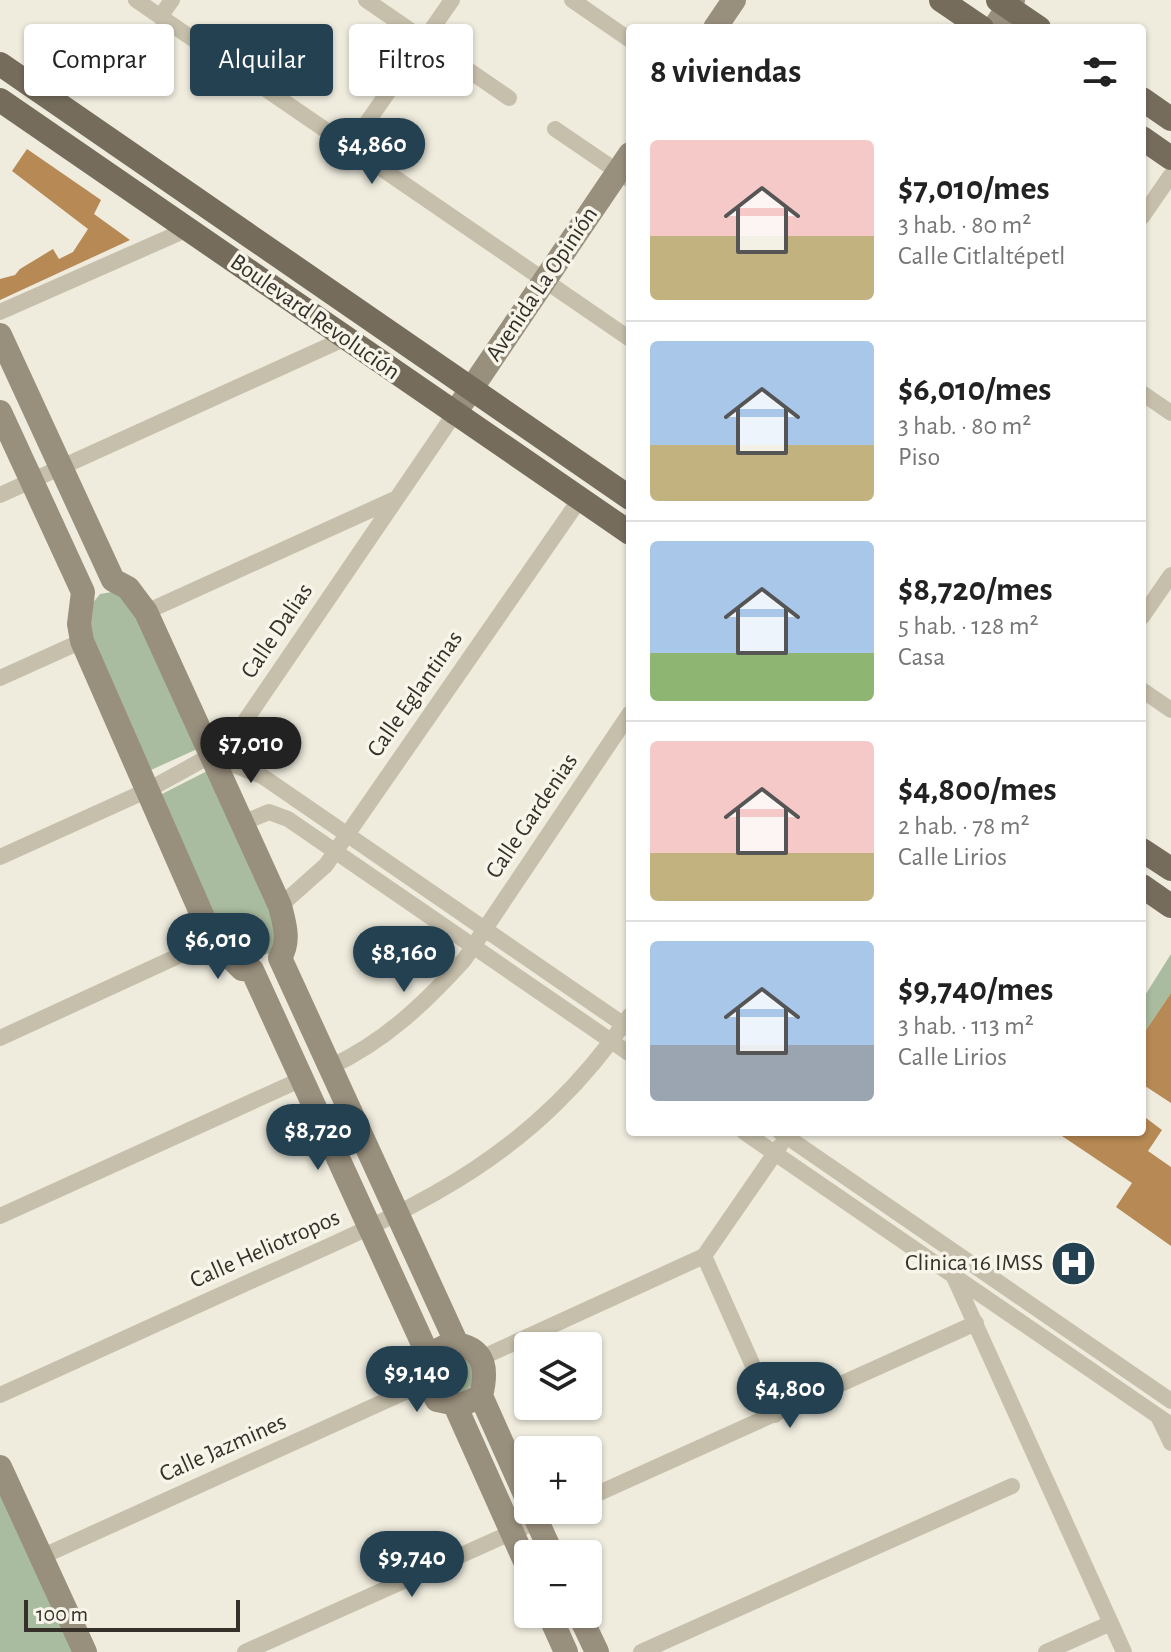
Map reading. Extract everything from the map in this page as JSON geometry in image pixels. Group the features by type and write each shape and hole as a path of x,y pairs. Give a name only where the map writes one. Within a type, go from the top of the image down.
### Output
{"main road":[{"path":"941,0 976,24"},
{"path":"1006,2 1034,24"},
{"path":"0,64 626,495"},
{"name":"Boulevard Revolución","path":"0,100 626,530"},
{"path":"1146,102 1171,119"},
{"path":"1146,141 1171,158"},
{"path":"1146,853 1171,869"},
{"path":"1146,889 1171,906"}],"street":[{"path":"136,0 626,336"},
{"path":"160,17 172,0"},
{"path":"366,0 401,24"},
{"path":"435,24 452,0"},
{"path":"572,0 626,37"},
{"path":"718,24 734,0"},
{"path":"996,24 1006,2"},
{"path":"473,73 509,98"},
{"path":"350,147 385,96"},
{"path":"555,129 626,169"},
{"name":"Avenida La Opinión","path":"455,413 545,280 626,169"},
{"path":"1146,211 1171,175"},
{"path":"0,312 188,229"},
{"path":"0,335 113,580 128,588 146,612 280,906 287,931 285,950 280,958 252,970 242,969 213,940 82,641 79,624 83,592 0,412"},
{"path":"0,495 346,338"},
{"path":"1146,396 1171,413"},
{"name":"Calle Dalias","path":"0,857 148,790 228,746 455,413"},
{"path":"146,612 397,499"},
{"name":"Calle Eglantinas","path":"280,906 326,865 580,499"},
{"path":"1146,611 1171,575"},
{"path":"83,592 113,580"},
{"path":"0,678 82,641"},
{"path":"1146,693 1171,710"},
{"name":"Calle Gardenias","path":"330,1067 362,1052 417,1009 473,946 626,719"},
{"path":"211,756 262,776 485,929 626,1021"},
{"path":"242,823 261,813 278,814 626,1051"},
{"path":"0,1038 213,940"},
{"path":"280,958 457,1344"},
{"path":"252,970 428,1355 425,1383 437,1400 455,1405 469,1403 481,1396 486,1381 481,1358 472,1349 457,1344 448,1345 428,1355"},
{"name":"Calle Heliotropos","path":"0,1395 398,1215 474,1172 520,1139 553,1109 626,1024"},
{"path":"0,1216 302,1079"},
{"path":"750,1136 1165,1420"},
{"path":"481,1358 704,1256 785,1136"},
{"path":"789,1136 1171,1401"},
{"path":"704,1256 775,1415"},
{"path":"953,1275 1124,1652"},
{"path":"602,1492 976,1323"},
{"path":"1143,1382 1165,1420 1171,1443"},
{"name":"Calle Jazmines","path":"41,1557 425,1383"},
{"path":"481,1396 514,1470"},
{"path":"455,1405 516,1540"},
{"path":"0,1467 85,1652"},
{"path":"641,1652 1012,1486"},
{"path":"245,1652 512,1532 520,1524"},
{"path":"1046,1652 1111,1623"},
{"path":"555,1628 566,1652"},
{"path":"586,1628 597,1652"}],"green space":[{"path":"118,591 131,597 206,745 151,770 88,629 91,605 100,594"},
{"path":"215,767 285,927 271,953 246,954 225,940 160,795"},
{"path":"1171,954 1171,993 1146,1030 1146,994"},
{"path":"459,1353 475,1366 472,1386 454,1396 436,1385 435,1364"},
{"path":"0,1470 83,1652 0,1652"}],"building":[{"path":"27,149 101,200 94,214 130,240 0,300 0,279 15,275 53,249 59,259 73,252 88,229 12,171"},
{"path":"1171,993 1171,1103 1146,1087 1146,1030"},
{"path":"1146,1118 1162,1130 1148,1151 1171,1167 1171,1246 1116,1207 1132,1183 1062,1136 1146,1136"}],"place":[{"name":"Clinica 16 IMSS","path":"1074,1263"}]}
